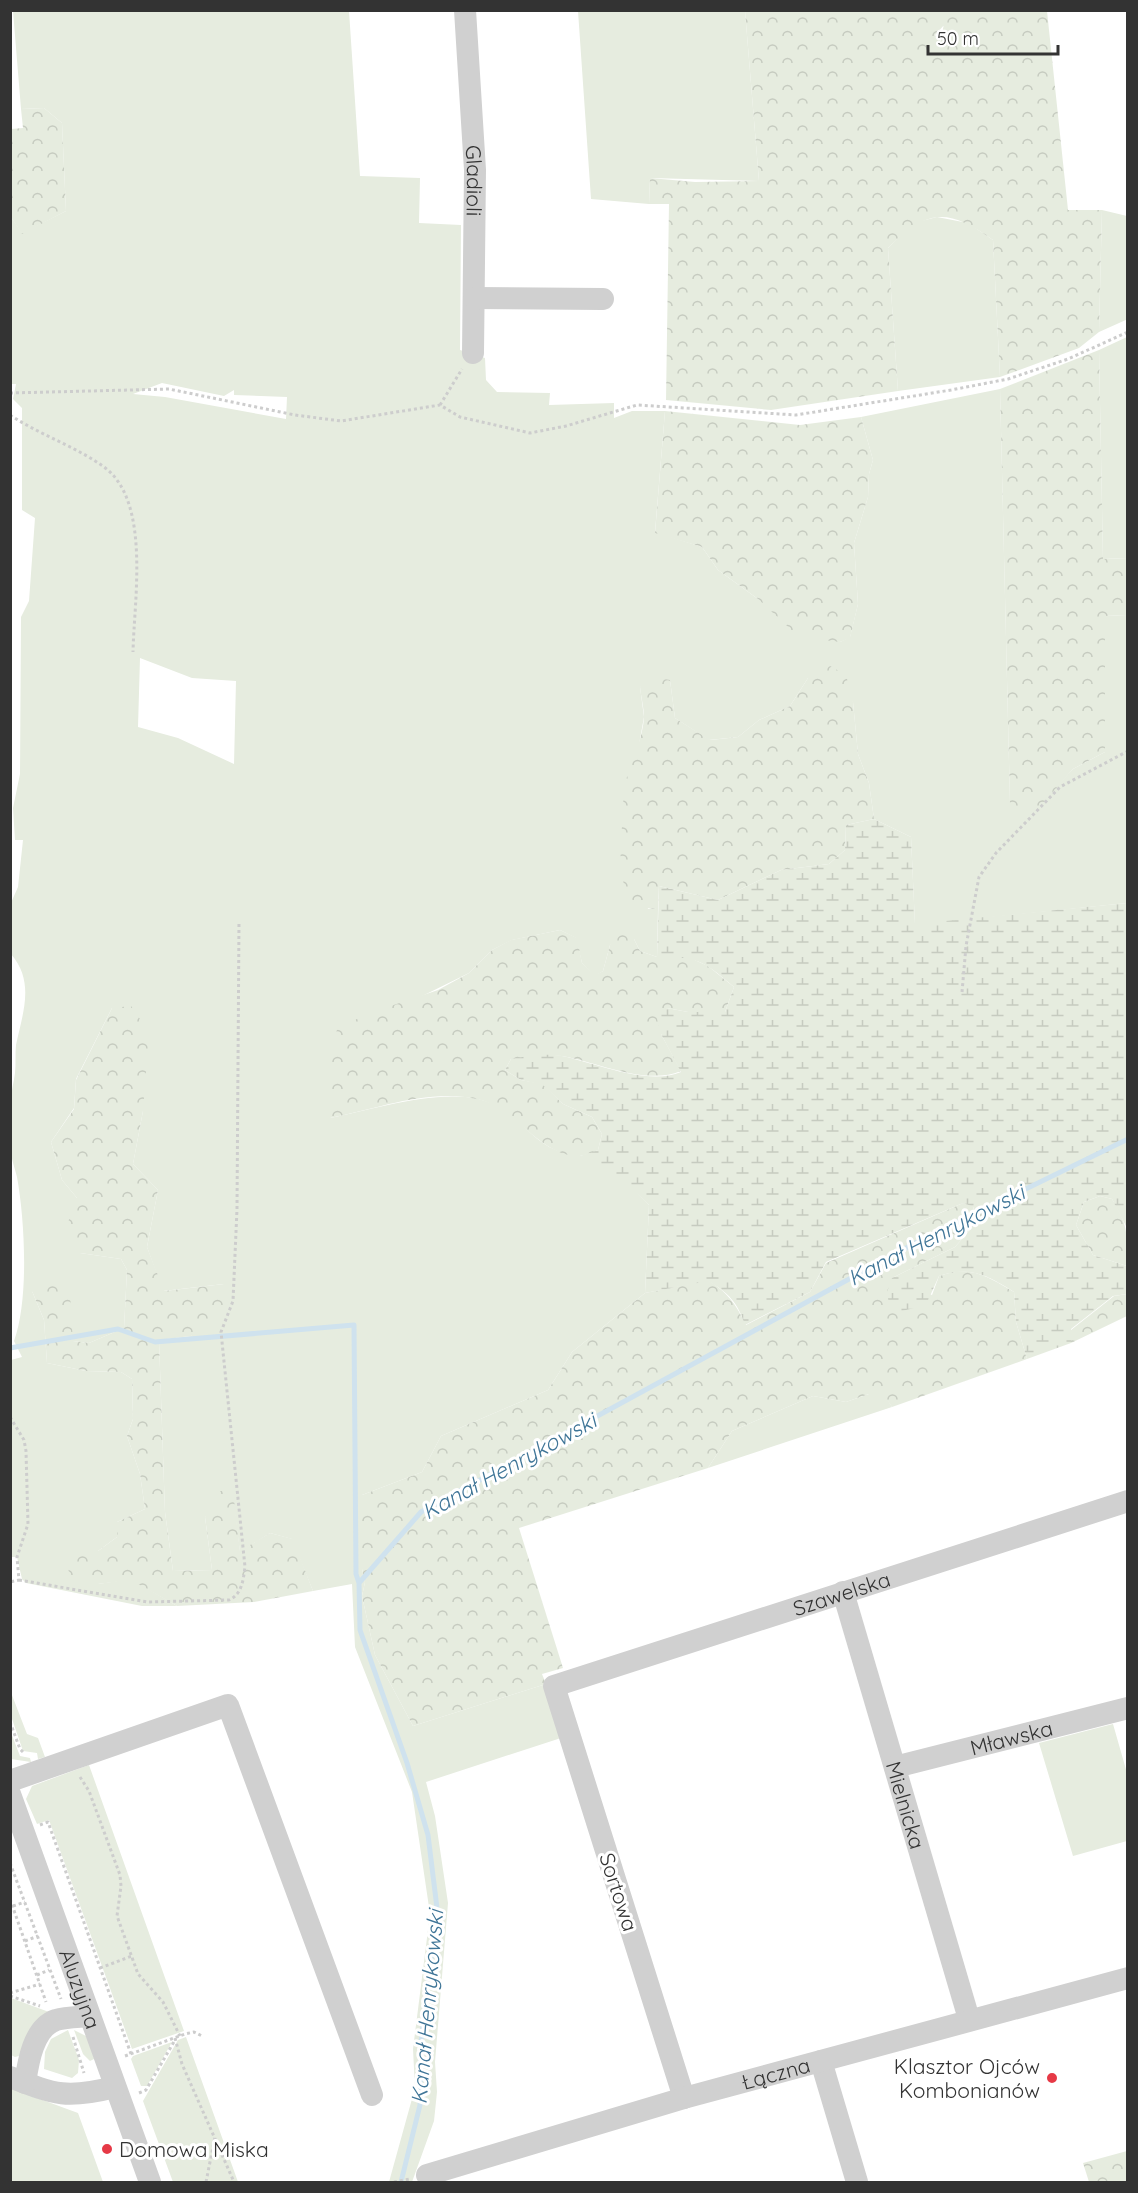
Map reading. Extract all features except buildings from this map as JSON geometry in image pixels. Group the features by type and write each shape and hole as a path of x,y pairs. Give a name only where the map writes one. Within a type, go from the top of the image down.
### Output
{"street":[{"name":"Gladioli","path":"465,10 475,171 472,353"},
{"path":"474,298 603,299"},
{"name":"Szawelska","path":"554,1686 1128,1501"},
{"name":"Mielnicka","path":"843,1592 969,2019"},
{"name":"Sortowa","path":"554,1686 684,2098"},
{"path":"10,1781 228,1705 372,2095"},
{"name":"Mławska","path":"895,1767 1128,1708"},
{"name":"Aluzyjna","path":"10,1794 79,2017 115,2087 150,2182"},
{"name":"Łączna","path":"418,2177 684,2098 969,2019 1128,1978"},
{"path":"79,2017 55,2020 46,2027 36,2041 18,2080 61,2095 90,2093 115,2087"},
{"path":"821,2061 857,2182"}],"path":[{"path":"10,393 170,389 295,415 341,421 440,405 460,417 530,433 566,426 637,405 796,415 1008,379 1068,359 1128,332"},
{"path":"440,405 472,353"},
{"path":"10,416 103,466 118,480 127,497 136,534 133,652"},
{"path":"962,992 966,946 979,877 996,853 1060,786 1128,751"},
{"path":"10,1582 20,1580 147,1602 229,1600 237,1596 241,1589 245,1567 221,1332 233,1301 239,921"},
{"path":"10,1417 24,1440 26,1450 27,1524 17,1557 20,1580"},
{"path":"10,1722 22,1753 33,1755"},
{"path":"76,1776 89,1791 120,1875 122,1886 116,1908 117,1916 138,1974 163,2002 178,2037 182,2064 234,2182"},
{"path":"35,1827 48,1822 131,2054"},
{"path":"10,1863 50,1970 79,2017 90,2093"},
{"path":"10,1899 49,2009 10,1994"},
{"path":"13,1906 25,1902"},
{"path":"25,1941 38,1936"},
{"path":"100,1968 132,1956"},
{"path":"37,1975 50,1970"},
{"path":"10,1994 40,1984"},
{"path":"122,2057 194,2032 202,2036"},
{"path":"136,2095 146,2090 178,2037"},
{"path":"206,2182 215,2136"},
{"path":"394,2182 418,2177"}],"green space":[{"path":"13,11 349,11 360,176 420,178 419,223 461,225 460,350 485,358 486,380 497,392 550,393 549,405 614,403 614,418 632,411 665,411 655,532 702,547 718,570 758,599 840,642 850,637 858,604 854,543 868,497 869,474 873,460 861,417 1000,389 1010,803 1054,789 1073,769 1105,752 1105,616 1127,615 1127,903 915,925 911,837 874,819 869,783 858,754 853,702 808,678 790,706 759,720 738,737 709,740 675,718 670,680 640,687 644,717 638,750 626,781 648,909 658,909 657,957 640,951 634,939 610,945 603,971 595,976 582,963 576,938 560,930 512,940 492,950 469,973 412,1001 330,1118 393,1104 440,1097 483,1100 501,1108 548,1146 589,1159 608,1169 626,1182 649,1205 645,1293 572,1352 548,1390 441,1436 422,1472 362,1495 362,1569 365,1582 362,1596 375,1655 413,1726 546,1684 561,1738 426,1782 435,1816 448,1903 435,2062 437,2092 434,2121 412,2182 389,2182 415,2088 413,2049 430,1914 412,1792 355,1647 352,1584 313,1591 292,1539 270,1533 240,1552 232,1491 205,1517 212,1570 173,1571 165,1512 159,1340 191,1336 224,1284 163,1291 147,1247 158,1190 133,1164 143,1111 112,1008 76,1079 74,1108 51,1142 62,1180 77,1198 80,1253 121,1259 127,1270 124,1328 89,1343 72,1341 32,1291 44,1320 47,1363 86,1371 121,1372 132,1379 133,1419 127,1436 140,1474 145,1509 117,1522 117,1537 98,1551 98,1584 131,1579 177,1606 142,1606 26,1583 22,1579 17,1557 11,1557 11,1360 22,1357 14,1341 22,1304 24,1237 20,1195 11,1153 10,1112 16,1045 24,1009 25,986 23,975 11,954 10,905 18,887 23,840 15,840 13,808 20,774 21,617 29,601 35,518 22,510 22,408 13,399 16,384 11,384 11,217 22,233 66,211 62,123 44,108 21,109","holes":["162,383 224,396 234,390 234,395 287,397 286,419 165,397 133,394","140,658 192,678 236,681 234,764 178,738 138,727"]},
{"path":"578,11 745,11 759,181 650,178 649,204 591,199"},
{"path":"745,11 1047,11 1068,210 1102,210 1099,332 1079,348 1000,377 993,240 963,222 939,217 927,219 915,225 888,248 898,391 771,410 666,400 669,204 649,204 650,178 695,182 759,181"},
{"path":"44,108 62,123 66,211 22,234 11,217 11,129 23,128 21,109"},
{"path":"1102,210 1127,216 1128,319 1099,332"},
{"path":"937,217 968,223 993,240 1000,377 898,391 888,248 913,223"},
{"path":"1127,337 1127,558 1103,559 1099,350"},
{"path":"1099,350 1103,559 1128,558 1127,615 1105,616 1105,752 1073,769 1034,813 1023,813 1010,804 1000,389"},
{"path":"665,411 800,425 861,417 873,460 869,474 868,497 854,543 858,604 850,638 840,642 799,637 758,599 718,570 702,547 655,533"},
{"path":"830,666 846,675 853,702 858,754 869,783 874,819 846,825 845,850 829,864 781,870 718,900 659,886 658,909 644,907 634,901 623,879 621,852 625,785 644,718 640,687 652,677 670,680 675,718 710,740 738,737 759,720 790,706 808,678"},
{"path":"874,819 911,837 915,924 1127,903 1127,1228 1112,1199 1100,1196 1084,1202 1076,1225 1093,1255 1127,1266 1127,1294 1113,1296 1071,1329 1071,1343 1027,1359 1016,1322 1014,1292 987,1277 970,1272 939,1276 926,1305 898,1312 890,1310 887,1292 892,1278 955,1247 969,1231 974,1207 963,1203 826,1262 810,1292 745,1325 739,1310 731,1299 708,1281 645,1293 649,1205 617,1177 580,1156 598,1150 602,1134 592,1117 563,1104 543,1085 521,1080 505,1070 511,1059 549,1055 562,1056 637,1075 668,1076 681,1072 661,1034 657,1018 667,1008 688,1012 725,1012 734,987 715,971 699,962 691,959 657,957 659,886 718,900 781,870 829,864 845,850 846,825"},
{"path":"560,930 577,938 582,963 595,975 603,971 610,945 622,933 634,939 640,951 657,957 686,956 708,966 734,987 725,1012 688,1012 667,1008 661,1034 681,1071 653,1076 562,1056 511,1059 505,1070 521,1080 543,1084 563,1104 592,1117 602,1134 598,1150 580,1156 553,1149 494,1105 462,1097 443,1096 405,1101 330,1118 328,1051 337,1030 364,1015 438,990 469,973 492,950 511,940"},
{"path":"131,1006 149,1032 143,1111 133,1164 158,1190 147,1247 164,1291 224,1284 224,1313 191,1336 159,1340 165,1512 173,1571 212,1570 205,1517 218,1491 233,1491 240,1551 270,1533 293,1539 313,1591 254,1602 177,1606 131,1580 98,1584 71,1579 67,1565 78,1552 98,1551 117,1537 117,1522 145,1509 140,1474 127,1436 133,1419 132,1379 121,1372 86,1371 47,1363 44,1320 32,1291 51,1283 70,1294 73,1341 89,1343 124,1328 127,1270 121,1259 80,1253 64,1233 77,1198 62,1180 51,1142 74,1109 76,1080 112,1008"},
{"path":"1100,1196 1112,1199 1122,1217 1127,1238 1127,1266 1093,1255 1076,1225 1084,1202"},
{"path":"963,1203 974,1206 969,1231 955,1247 892,1278 932,1295 939,1276 970,1272 987,1277 1014,1292 1016,1322 1027,1359 892,1407 883,1394 869,1394 846,1402 813,1396 732,1431 708,1468 519,1528 563,1668 542,1674 546,1684 413,1726 375,1655 362,1596 365,1582 362,1569 362,1495 422,1472 441,1436 548,1390 572,1352 645,1293 708,1280 731,1300 746,1325 810,1292 826,1263"},
{"path":"1127,1294 1127,1316 1071,1343 1071,1330 1114,1296"},
{"path":"869,1394 884,1394 892,1407 708,1468 732,1431 813,1396 846,1402"},
{"path":"10,1690 27,1734 38,1738 45,1757 38,1759 37,1753 23,1751 11,1716"},
{"path":"1113,1724 1127,1773 1127,1841 1073,1856 1039,1743"},
{"path":"10,1730 20,1756 30,1758 31,1762 11,1759"},
{"path":"89,1765 184,2031 132,2049 49,1820 37,1824 26,1799 32,1786"},
{"path":"11,1998 49,2012 19,2056 15,2057 11,2055"},
{"path":"68,2030 79,2060 78,2073 72,2078 44,2069 45,2052 51,2039"},
{"path":"74,2030 86,2036 96,2058 90,2061 83,2054"},
{"path":"186,2037 238,2182 173,2182 143,2101 178,2040"},
{"path":"172,2042 147,2086 141,2086 131,2059 133,2056"},
{"path":"10,2088 78,2113 103,2182 11,2182"},
{"path":"1127,2151 1127,2182 1089,2182 1083,2163"}],"waterway":[{"name":"Kanał Henrykowski","path":"401,2182 420,2105 421,2042 437,1908 428,1835 407,1763 360,1630 359,1583 421,1512 919,1241 1128,1139"},
{"path":"10,1348 118,1329 155,1342 354,1325 356,1574 359,1583"}],"place":[{"name":"Klasztor Ojców Kombonianów","path":"1052,2078"},
{"name":"Domowa Miska","path":"107,2149"}]}
